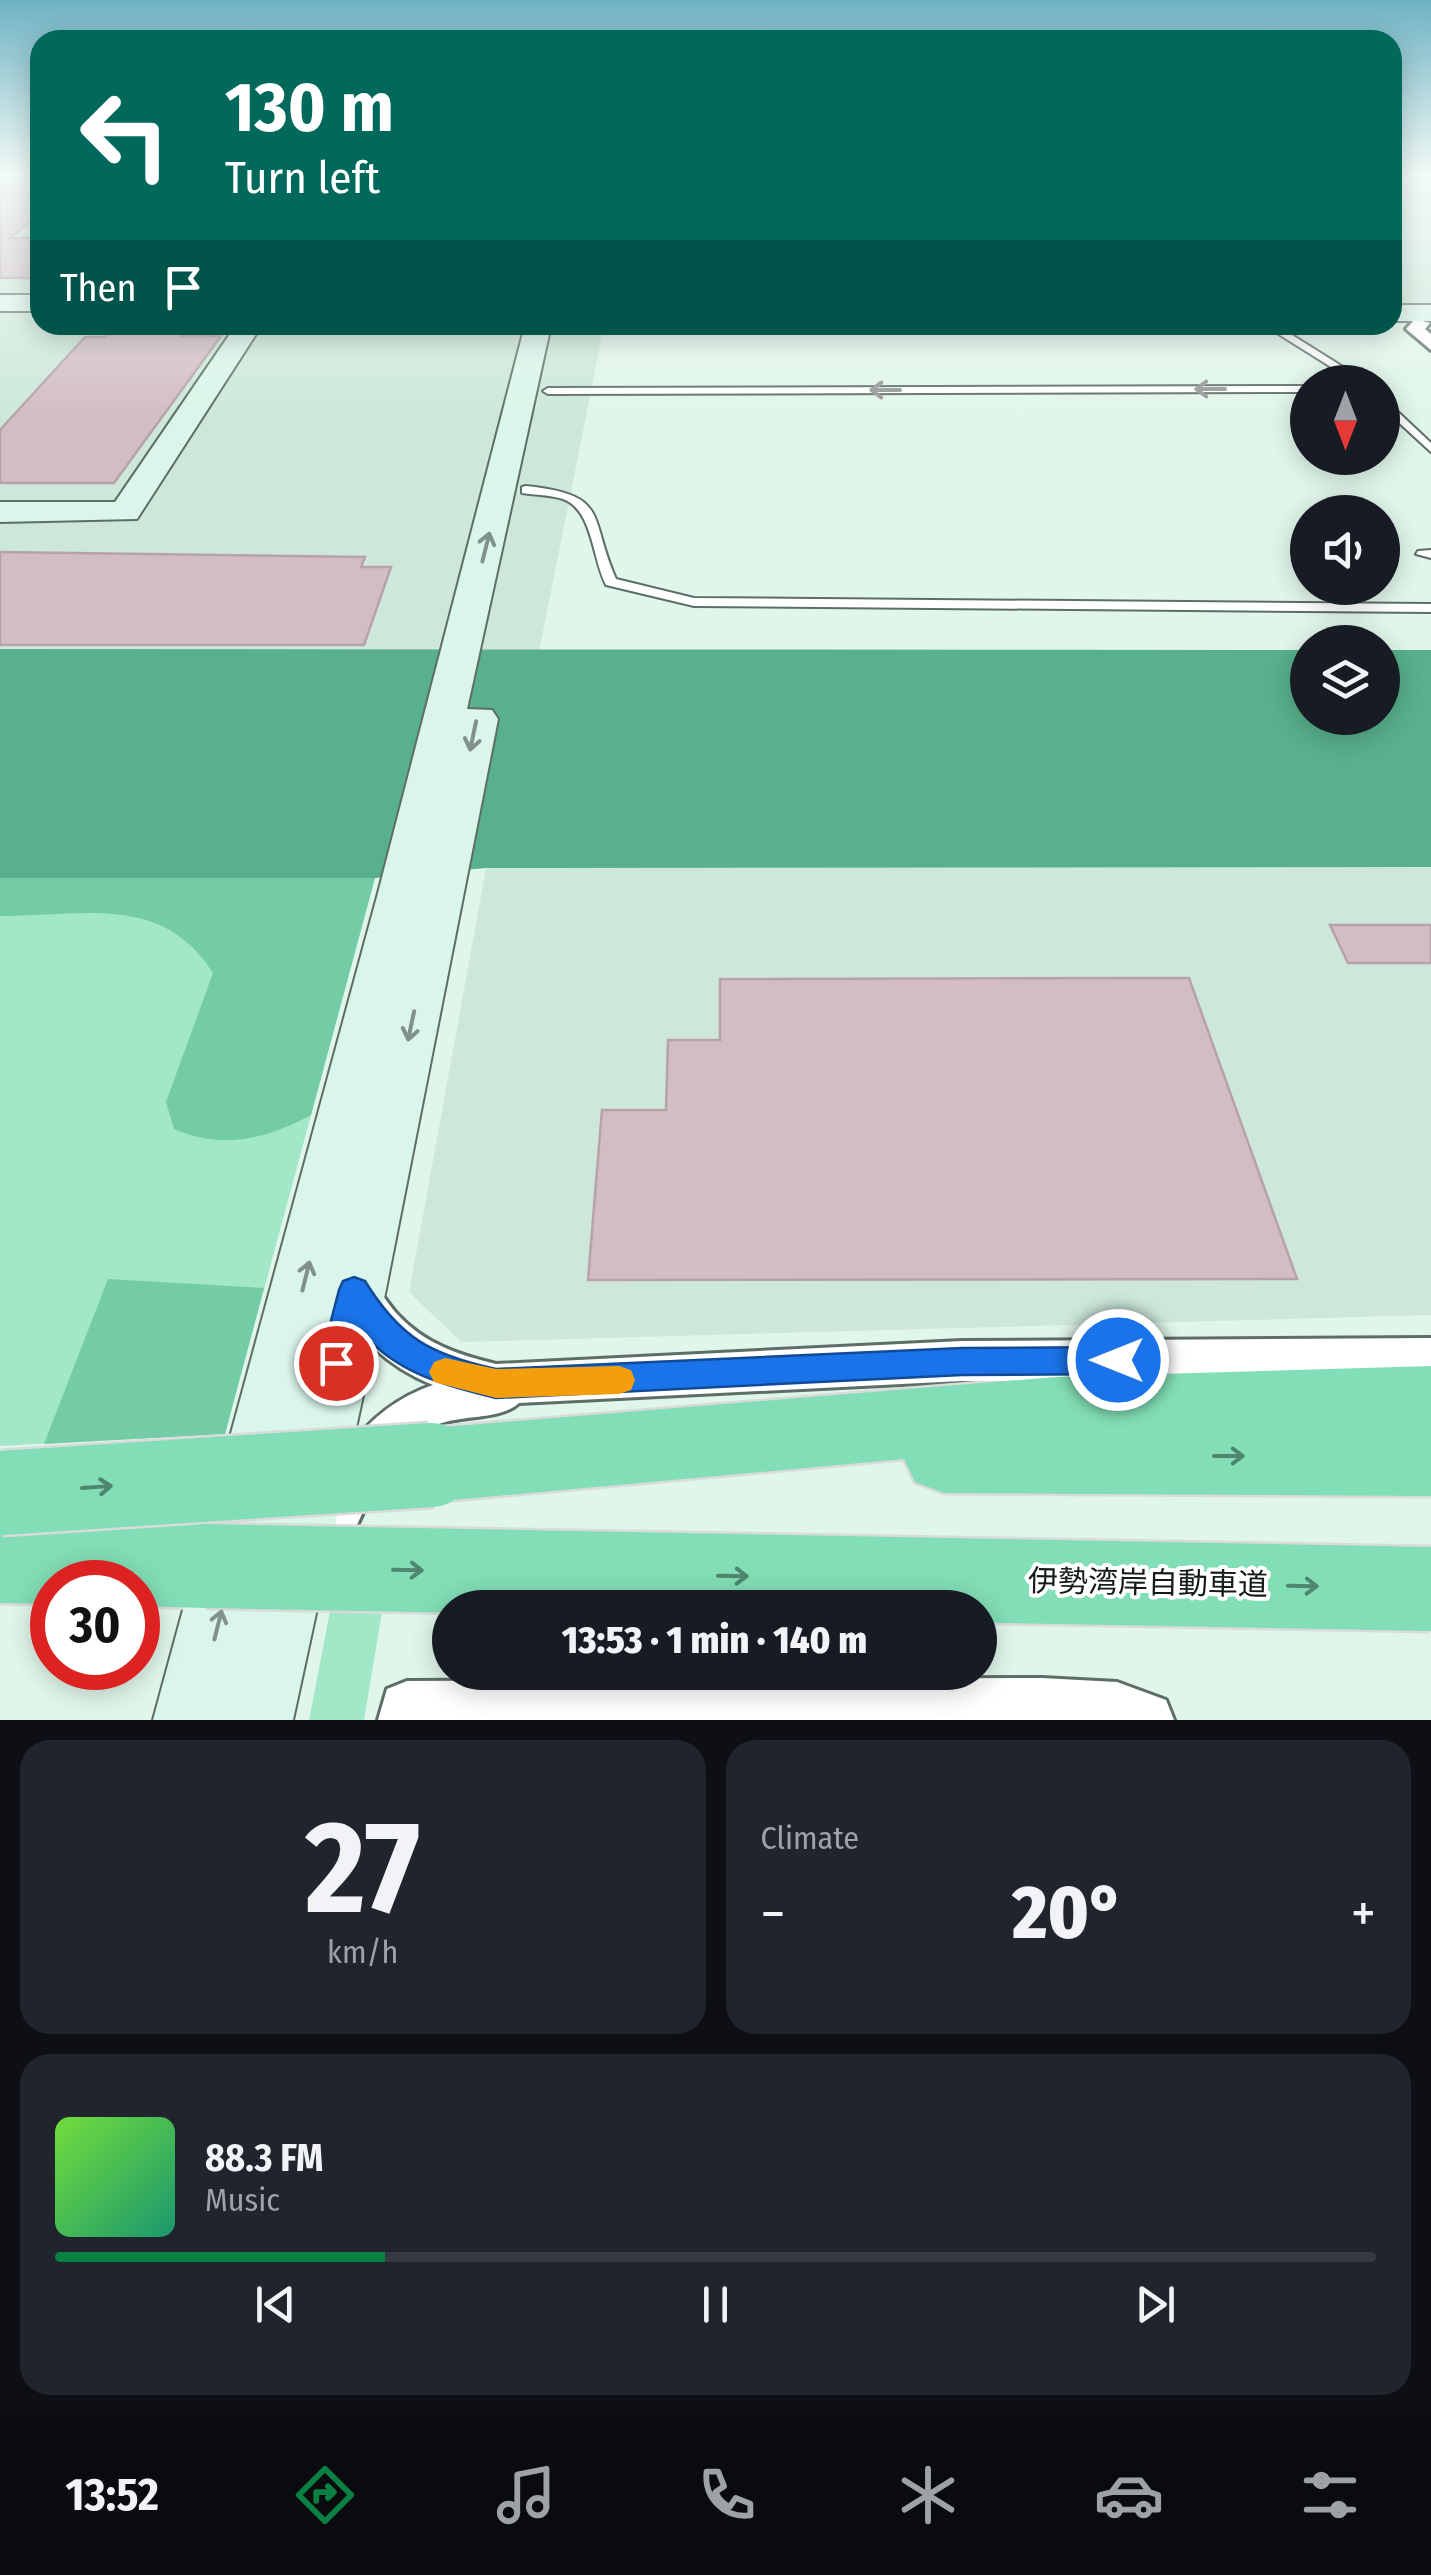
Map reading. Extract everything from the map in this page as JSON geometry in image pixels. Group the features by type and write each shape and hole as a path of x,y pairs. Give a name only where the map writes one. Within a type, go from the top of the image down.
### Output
{"highway":[{"path":"0,1493 431,1465 1035,1415 1340,1400 1431,1400"},
{"path":"431,1465 1091,1455 1431,1459"},
{"name":"伊勢湾岸自動車道","path":"0,1562 1431,1589"}],"street":[{"path":"0,303 30,303"},
{"path":"1410,309 1414,329 1431,344"},
{"path":"0,313 30,313"},
{"path":"0,512 125,512 242,335"},
{"path":"194,1720 421,895 478,641 536,335"},
{"path":"478,641 526,490 560,335"},
{"path":"252,1720 354,1290 421,895"},
{"path":"354,1290 374,1324 399,1348 447,1372 496,1384 962,1361 1431,1358"},
{"path":"265,1658 370,1459 388,1434 416,1412 463,1398 550,1384"},
{"path":"406,1720 407,1708 1022,1706 1117,1710 1146,1720"}],"lane":[{"path":"1285,335 1334,365"},
{"path":"548,391 1290,389"},
{"path":"1400,418 1431,449"},
{"path":"526,490 563,493 595,519 611,582 651,595 694,602 1431,608"}],"shaded area":[{"path":"0,255 30,255 30,335 602,335 539,652 0,649"},
{"path":"1402,255 1431,255 1431,319 1402,319"},
{"path":"0,649 1290,650 1290,735 1400,735 1400,650 1431,650 1431,867 486,868 375,878 0,878"},
{"path":"1431,867 1431,1315 461,1342 409,1292 486,868"},
{"path":"0,878 375,878 225,1434 0,1446"},
{"path":"0,878 375,878 311,1115 244,1139 210,1139 174,1129 166,1102 213,973 193,948 170,930 146,920 91,913 0,916"},
{"path":"108,1279 264,1288 225,1434 44,1444"},
{"path":"343,1544 393,1547 364,1720 309,1720"}],"building":[{"path":"0,255 30,255 30,278 0,278"},
{"path":"221,336 114,483 0,483 0,430 85,337"},
{"path":"0,552 365,557 361,567 391,567 364,645 0,645"},
{"path":"1330,925 1431,925 1431,963 1348,963"},
{"path":"1189,978 1297,1279 588,1280 602,1110 666,1110 668,1040 720,1040 720,979"}],"slow traffic":[{"path":"445,1372 496,1384 619,1380"}],"route":[{"path":"336,1363 354,1290 374,1324 399,1348 447,1372 496,1384 962,1361 1118,1360"}]}
